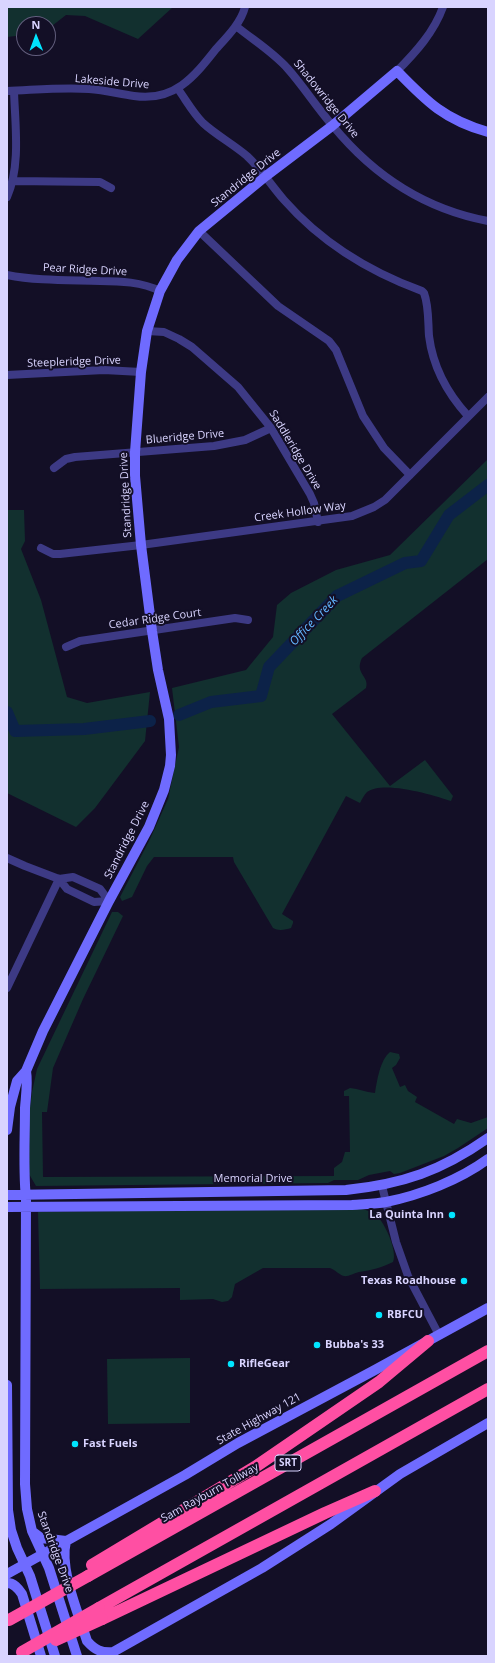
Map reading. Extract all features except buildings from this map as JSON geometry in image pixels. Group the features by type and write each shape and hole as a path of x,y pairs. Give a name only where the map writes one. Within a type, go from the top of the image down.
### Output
{"highway":[{"path":"87,1572 255,1467 379,1382 428,1341"},
{"name":"Sam Rayburn Tollway","path":"8,1621 45,1600 87,1572 488,1351"},
{"path":"100,1613 488,1389"},
{"path":"19,1654 100,1613 375,1491"}],"street":[{"name":"Lakeside Drive","path":"11,91 88,89 148,98 158,97 178,89 194,76 236,26 245,7"},
{"name":"Standridge Drive","path":"7,1130 10,1107 17,1081 26,1071 43,1031 109,901 149,827 164,790 170,766 171,755 169,719 158,670 141,545 135,452 147,331 160,290 177,260 199,231 266,176 332,126 398,71 416,52 427,37 438,19 443,7"},
{"name":"Shadowridge Drive","path":"236,26 287,68 332,126 354,150 392,182 419,199 444,209 488,221"},
{"path":"398,71 432,105 461,123 488,132"},
{"path":"178,89 203,123 246,155 303,219 341,250 384,276 424,293 435,365 448,392 468,416"},
{"path":"7,197 13,182 15,140 11,91"},
{"path":"13,182 100,182 111,188"},
{"path":"199,231 278,306 329,341 336,350 363,416 384,448 410,476"},
{"name":"Pear Ridge Drive","path":"7,275 34,279 118,281 149,285 160,290"},
{"name":"Saddleridge Drive","path":"147,331 164,332 192,347 238,386 271,428 310,494 314,503 318,522"},
{"name":"Steepleridge Drive","path":"7,375 104,370 142,372"},
{"name":"Creek Hollow Way","path":"41,548 53,554 60,554 318,522 352,516 374,508 386,500 488,397"},
{"name":"Blueridge Drive","path":"54,468 66,459 75,457 230,444 259,434 271,428"},
{"name":"Cedar Ridge Court","path":"66,647 80,641 235,618 248,620"},
{"path":"7,858 59,879 67,889 94,902 109,901"},
{"path":"59,879 73,877 100,889 109,901"},
{"path":"7,988 59,879"},
{"name":"Standridge Drive","path":"26,1071 28,1080 26,1093 25,1195 26,1502 32,1531 49,1568 76,1656"},
{"name":"Memorial Drive","path":"7,1195 346,1190 382,1186 437,1169 488,1138"},
{"path":"7,1207 271,1207 352,1205 386,1202 452,1180 488,1159"},
{"path":"382,1186 396,1242 408,1276 440,1335"},
{"name":"State Highway 121","path":"7,1574 185,1475 238,1442 488,1308"},
{"path":"7,1386 8,1510 11,1530 30,1576 55,1656"},
{"path":"32,1531 41,1538 66,1541 64,1552 65,1569 87,1641 94,1649 103,1653 115,1653 262,1568 331,1524 375,1491 426,1458 488,1423"},
{"path":"7,1425 25,1424"},
{"path":"7,1582 18,1587 22,1594 41,1656"}],"green space":[{"path":"7,7 173,7 138,39 85,16 66,15 56,23 56,16 16,16 16,36 7,37"},
{"path":"488,459 488,559 362,658 360,668 366,680 366,688 332,714 390,786 425,760 453,796 451,801 421,792 396,788 374,789 367,792 360,803 346,796 282,914 293,921 291,928 289,929 279,930 273,928 234,862 233,857 154,857 147,866 132,897 122,901 120,897 150,839 168,799 179,747 172,688 246,670 273,637 277,605 291,593 336,570 390,555"},
{"path":"7,510 24,510 25,541 21,549 41,600 67,697 87,703 150,692 145,741 95,808 76,827 7,793"},
{"path":"112,912 118,912 123,916 83,999 53,1068 47,1112 42,1112 43,1177 334,1176 334,1168 342,1162 345,1152 350,1152 349,1096 344,1096 344,1091 350,1088 375,1093 381,1065 390,1052 399,1054 400,1058 396,1065 392,1068 400,1087 405,1085 408,1091 417,1097 415,1102 454,1124 457,1119 471,1123 488,1117 488,1128 444,1156 400,1173 394,1174 390,1171 369,1175 358,1180 334,1180 328,1183 36,1186 29,1174 29,1114 37,1069"},
{"path":"358,1208 374,1213 382,1222 394,1251 393,1262 384,1266 346,1276 341,1275 330,1268 263,1268 235,1284 232,1297 228,1301 222,1302 213,1299 180,1300 180,1288 40,1289 38,1212"},
{"path":"190,1358 190,1423 108,1424 107,1359"}],"waterway":[{"name":"Office Creek","path":"179,715 211,702 261,696 269,667 337,596 405,563 421,561 449,515 488,485"},
{"name":"Office Creek","path":"7,712 15,731 84,729 150,721"}],"place":[{"name":"La Quinta Inn","path":"452,1215"},
{"name":"Texas Roadhouse","path":"464,1281"},
{"name":"RBFCU","path":"379,1315"},
{"name":"Bubba's 33","path":"317,1345"},
{"name":"RifleGear","path":"231,1364"},
{"name":"Fast Fuels","path":"75,1444"}]}
